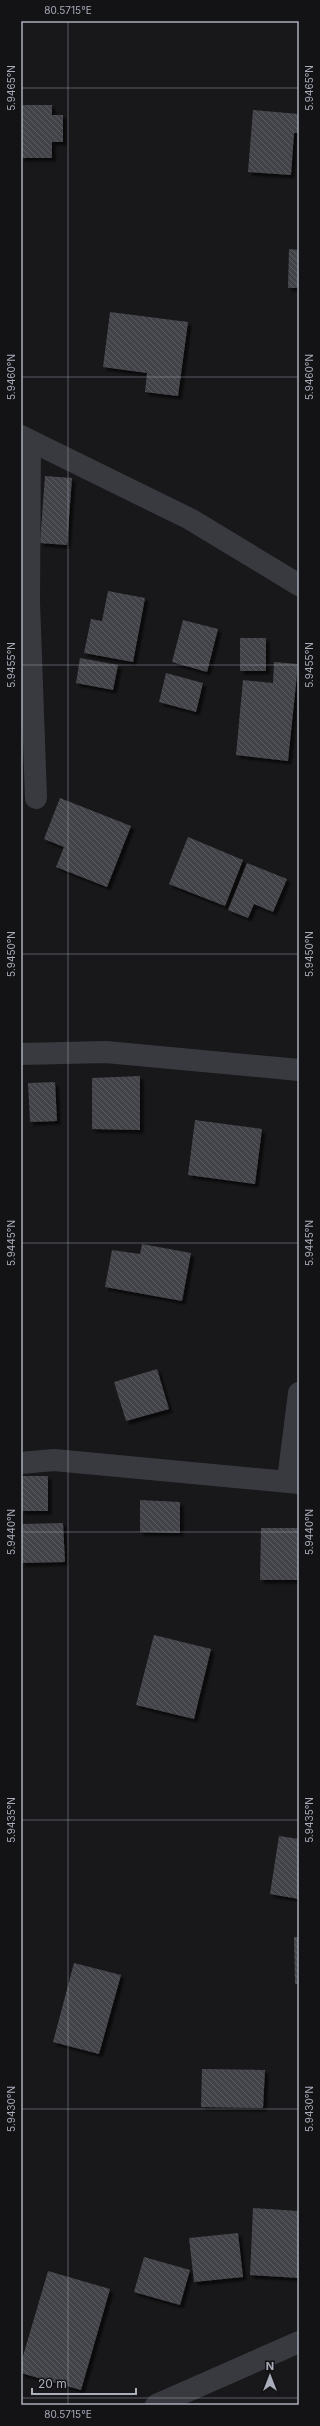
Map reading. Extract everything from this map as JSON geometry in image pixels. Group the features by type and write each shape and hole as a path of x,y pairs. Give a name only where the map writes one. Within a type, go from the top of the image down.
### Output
{"street":[{"path":"36,798 29,602 26,439 190,519 299,585"},
{"path":"21,1054 106,1052 299,1070"},
{"path":"21,1463 54,1460 294,1481 299,1393"},
{"path":"156,2405 299,2342"}],"building":[{"path":"21,105 52,105 52,115 63,115 63,142 52,142 52,158 21,158"},
{"path":"253,110 299,114 299,133 294,133 291,175 248,172"},
{"path":"289,249 299,250 299,288 288,288"},
{"path":"110,312 188,322 178,396 145,392 147,373 103,367"},
{"path":"45,476 72,478 67,545 40,543"},
{"path":"108,591 145,598 133,662 84,653 91,619 102,621"},
{"path":"183,620 218,629 207,672 172,662"},
{"path":"240,638 266,638 266,671 240,671"},
{"path":"80,658 118,665 113,690 76,683"},
{"path":"274,662 298,664 288,761 236,755 243,680 273,683"},
{"path":"166,673 203,683 196,712 159,702"},
{"path":"60,798 131,826 107,887 56,867 64,847 44,839"},
{"path":"188,837 243,860 225,906 169,884"},
{"path":"247,863 287,879 273,912 254,904 248,918 228,910"},
{"path":"140,1076 140,1130 92,1129 92,1078"},
{"path":"55,1082 57,1121 30,1122 28,1083"},
{"path":"195,1120 262,1129 255,1184 188,1175"},
{"path":"142,1244 191,1253 182,1301 105,1287 112,1250 140,1254"},
{"path":"157,1369 169,1409 126,1421 114,1382"},
{"path":"21,1476 48,1476 48,1511 21,1511"},
{"path":"140,1500 180,1502 180,1533 140,1532"},
{"path":"63,1523 65,1562 21,1563 21,1524"},
{"path":"261,1528 299,1528 299,1580 260,1580"},
{"path":"154,1635 211,1649 194,1719 136,1705"},
{"path":"279,1836 299,1839 299,1899 270,1894"},
{"path":"294,1937 299,1937 299,1984 295,1984"},
{"path":"74,1963 121,1975 99,2054 53,2042"},
{"path":"202,2069 265,2070 263,2108 201,2107"},
{"path":"253,2208 299,2211 299,2278 250,2275"},
{"path":"238,2233 243,2277 194,2282 189,2238"},
{"path":"144,2257 190,2270 180,2305 134,2292"},
{"path":"48,2271 110,2289 81,2390 21,2373 21,2363"}]}
